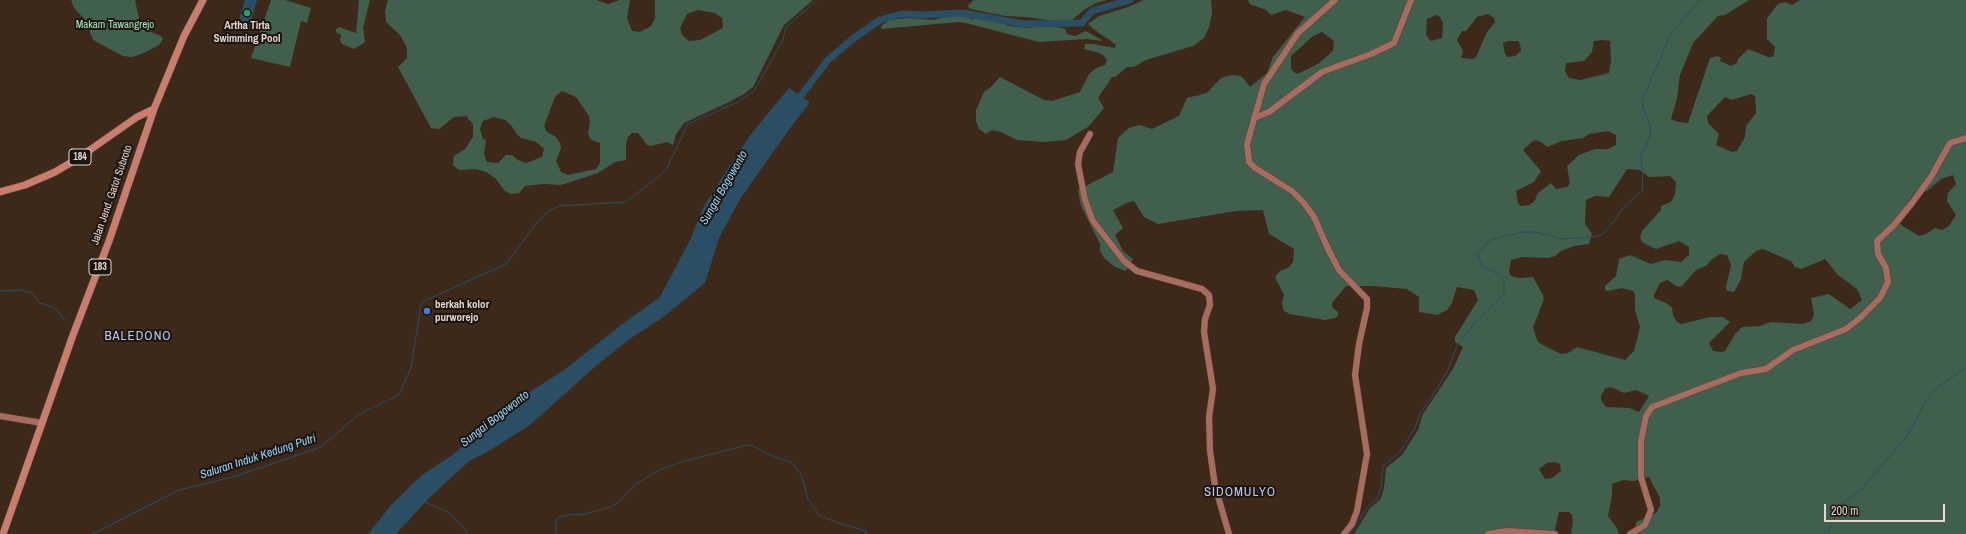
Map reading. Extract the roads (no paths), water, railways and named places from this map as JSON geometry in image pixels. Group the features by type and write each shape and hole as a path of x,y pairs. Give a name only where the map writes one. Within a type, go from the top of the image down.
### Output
{"main road":[{"name":"Jalan Jend. Gatot Subroto","path":"3,534 109,241 154,109 184,36 203,0"},
{"name":"184","path":"0,192 25,185 55,172 77,159 137,117 154,109"}],"street":[{"path":"1335,0 1298,33 1264,84 1247,144 1249,162 1255,168 1300,197 1314,217 1328,251 1339,270 1367,299 1355,374 1366,454 1357,511 1352,524 1344,534"},
{"path":"1254,118 1269,112 1322,72 1371,54 1394,42 1411,0"},
{"path":"1090,134 1080,152 1078,164 1085,200 1094,221 1124,261 1137,271 1202,289 1209,295 1210,305 1205,319 1204,332 1213,389 1209,417 1210,450 1215,486 1229,534"},
{"path":"1630,534 1645,525 1651,510 1641,477 1641,441 1646,416 1652,407 1741,373 1766,369 1793,350 1846,329 1860,318 1880,298 1888,282 1886,268 1878,254 1877,241 1894,225 1912,203 1931,177 1950,143 1966,138"},
{"path":"0,416 42,423"},
{"path":"1488,534 1507,530 1555,534"}],"water":[{"name":"Artha Tirta Swimming Pool","path":"245,0 257,0 249,29 237,26"},
{"path":"789,88 810,102 740,199 719,238 705,283 662,318 631,338 597,365 530,425 468,462 429,498 396,534 368,534 391,505 422,475 451,456 484,429 503,409 564,370 625,322 660,297 690,240 703,208 751,134"}],"waterway":[{"name":"Saluran Induk Kedung Putri","path":"93,534 179,490 236,476 321,447 359,414 399,395 411,368 421,305 424,301 506,264 538,221 549,211 559,206 625,202 634,196 666,170 688,124 738,102 754,91 783,40 786,27 817,0"},
{"name":"Sungai Bogowonto","path":"796,102 828,60 854,38 880,20 901,14 922,15 963,13 1024,24 1082,23 1092,11 1130,0"},
{"path":"1350,534 1368,506 1377,499 1381,487 1383,466 1399,453 1415,428 1421,412 1449,368 1457,345 1473,325 1504,294 1504,281 1496,273 1482,266 1478,253 1492,239 1523,232 1535,232 1563,239 1599,236 1605,232 1625,206 1642,191 1641,153 1646,147 1650,133 1650,124 1643,108 1642,101 1671,33 1700,0"},
{"path":"0,291 20,290 30,292 40,303 55,308 65,320"},
{"path":"1826,534 1843,503 1861,490 1907,436 1925,403 1936,388 1966,368"},
{"path":"556,534 556,519 566,515 585,514 611,507 620,501 636,484 661,469 685,461 747,445 753,446 768,454 792,463 801,474 808,499 819,515 838,523 866,531 866,534"},
{"path":"425,502 448,512 469,534"}],"place":[{"name":"Artha Tirta Swimming Pool","path":"247,13"},
{"name":"berkah kolor purworejo","path":"427,311"}],"district":[{"name":"BALEDONO","path":"138,337"},
{"name":"SIDOMULYO","path":"1240,493"}],"park label":[{"name":"Makam Tawangrejo","path":"115,25"}]}
